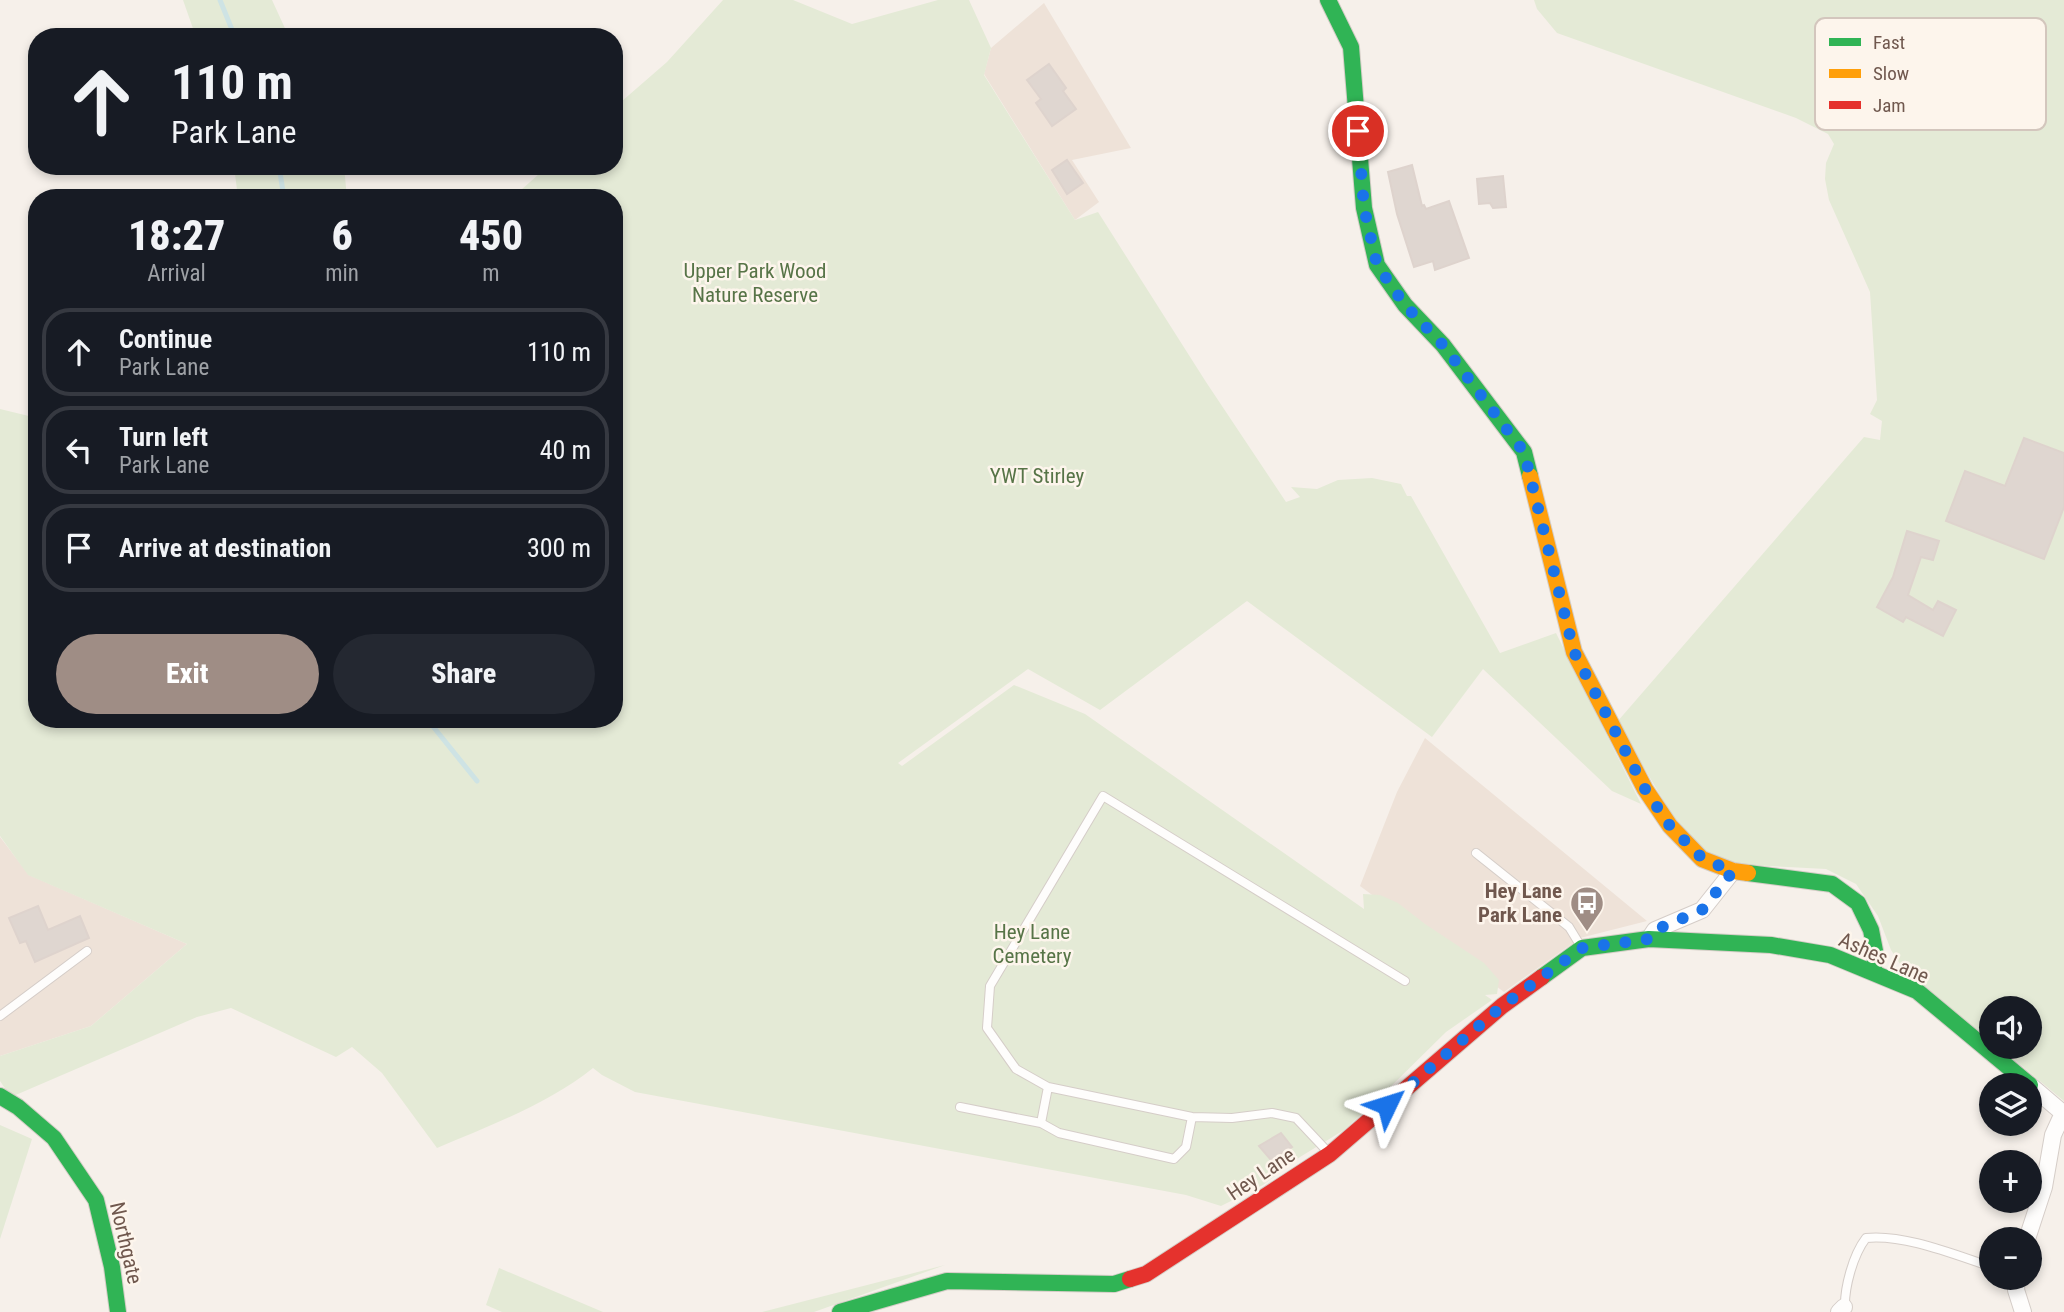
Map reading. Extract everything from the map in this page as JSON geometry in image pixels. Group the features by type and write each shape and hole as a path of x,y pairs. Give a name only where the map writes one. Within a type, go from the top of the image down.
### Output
{"street":[{"path":"1328,0 1351,47 1364,208 1377,265 1405,305 1443,345 1524,452 1574,652 1645,789 1670,826 1703,859 1733,871 1832,884 1858,903 1871,930 1876,956 1873,971"},
{"path":"1649,939 1655,930 1702,910 1733,871"},
{"name":"Hey Lane","path":"840,1312 947,1281 1114,1284 1146,1274 1330,1154 1502,1006 1582,948 1649,939"},
{"name":"Ashes Lane","path":"1649,939 1771,945 1830,955 1917,990 2016,1073"},
{"name":"Ashes Lane","path":"2042,1095 2063,1113"},
{"name":"Northgate","path":"0,1096 18,1107 54,1138 96,1200 118,1312"},
{"path":"2031,1227 2044,1186 2053,1135 2063,1113"},
{"path":"2016,1290 2023,1312"}],"lane":[{"path":"1330,1154 1296,1118 1272,1113 1232,1118 1192,1116 1048,1087 1016,1069 987,1028 990,986 1103,796 1405,981"},
{"path":"1476,853 1569,927 1582,948"},
{"path":"0,1016 87,951"},
{"path":"1041,1123 1048,1087"},
{"path":"960,1107 1041,1123 1059,1133 1174,1159 1186,1147 1192,1116"},
{"path":"1843,1310 1855,1261 1866,1238 1881,1237 1927,1247 1979,1264"}],"shaded area":[{"path":"1044,3 1131,148 1072,160 1099,202 1075,220 984,74 991,48"},
{"path":"1425,738 1647,921 1580,938 1504,992 1360,886 1397,792"},
{"path":"0,837 29,875 187,944 91,1026 0,1056"}],"green space":[{"path":"183,0 272,0 285,28 193,28"},
{"path":"723,0 793,0 852,24 938,0 969,0 991,48 984,75 1075,220 1098,212 1286,502 1300,497 1291,487 1317,489 1338,480 1372,478 1401,484 1407,496 1411,496 1500,653 1556,633 1641,804 1612,791 1483,669 1432,737 1247,601 1100,710 1028,669 898,763 902,766 1014,685 1085,714 1364,909 1363,894 1380,895 1398,903 1484,963 1499,980 1497,994 1485,995 1492,1000 1446,1032 1344,1130 1300,1157 1263,1185 1221,1206 1186,1195 635,1092 593,1068 538,1103 437,1148 382,1073 352,1047 336,1057 231,1008 197,1017 11,1097 0,1081 0,1056 91,1026 187,944 28,875 0,836 0,409 28,416 28,728 623,728 623,189 522,189 538,175 623,175 623,100 667,62"},
{"path":"1534,0 2064,0 2064,1101 2042,1083 2042,1073 2030,1073 2013,1059 2042,1059 2042,996 1979,996 1979,1031 1910,979 1891,950 1878,916 1856,884 1826,869 1731,864 1707,852 1679,827 1617,722 1864,437 1880,440 1882,421 1870,414 1877,400 1870,292 1829,200 1825,179 1826,163 1834,144 1828,134 1820,130 2046,130 2046,18 1815,18 1815,128 1796,118 1557,33 1537,9"},
{"path":"235,175 345,175 346,189 237,189"},
{"path":"0,1125 32,1139 0,1239"},
{"path":"945,1265 814,1312 762,1312"},
{"path":"499,1268 603,1312 502,1312 486,1305"}],"building":[{"path":"1049,64 1066,88 1063,91 1076,109 1052,126 1036,103 1041,99 1027,80"},
{"path":"1067,160 1083,183 1067,194 1052,170"},
{"path":"1412,165 1422,206 1426,209 1449,201 1469,258 1435,270 1433,261 1414,267 1397,214 1388,172"},
{"path":"1503,176 1506,207 1493,208 1490,203 1479,204 1477,179"},
{"path":"2024,438 2064,453 2064,507 2044,559 1946,521 1965,471 2005,486"},
{"path":"1907,531 1939,541 1933,560 1921,557 1908,595 1933,610 1938,601 1956,610 1943,636 1906,617 1903,622 1877,607 1893,577"},
{"path":"38,906 48,930 80,916 89,938 35,962 26,941 20,943 9,918"},
{"path":"1281,1133 1292,1147 1271,1160 1259,1146"}],"waterway":[{"path":"220,0 231,28"},
{"path":"280,175 283,189"},
{"path":"434,728 477,781"}],"traffic: fast":[{"path":"1328,0 1351,47 1364,208 1377,265 1405,305 1443,345 1524,452 1530,476"},
{"path":"1748,873 1832,884 1858,903 1871,930 1876,956 1873,971"},
{"path":"1542,977 1582,948 1649,939 1771,945 1830,955 1917,991 2016,1073"},
{"path":"0,1096 18,1107 54,1138 96,1200 112,1267 118,1312"},
{"path":"840,1312 947,1281 1114,1284 1130,1279"}],"traffic: slow":[{"path":"1530,476 1574,652 1645,789 1670,826 1702,859 1733,871 1748,873"}],"traffic: jam":[{"path":"1130,1279 1146,1274 1330,1154 1502,1006 1542,977"}],"place":[{"name":"Hey Lane Park Lane","path":"1587,933"}],"route":[{"path":"1358,131 1364,208 1377,265 1405,305 1443,345 1524,452 1574,652 1645,789 1670,826 1703,859 1733,871 1702,910 1655,930 1649,939 1582,948 1502,1006 1387,1105"}],"park label":[{"name":"Upper Park Wood Nature Reserve","path":"755,283"},
{"name":"YWT Stirley","path":"1037,476"},
{"name":"Hey Lane Cemetery","path":"1032,944"}]}
